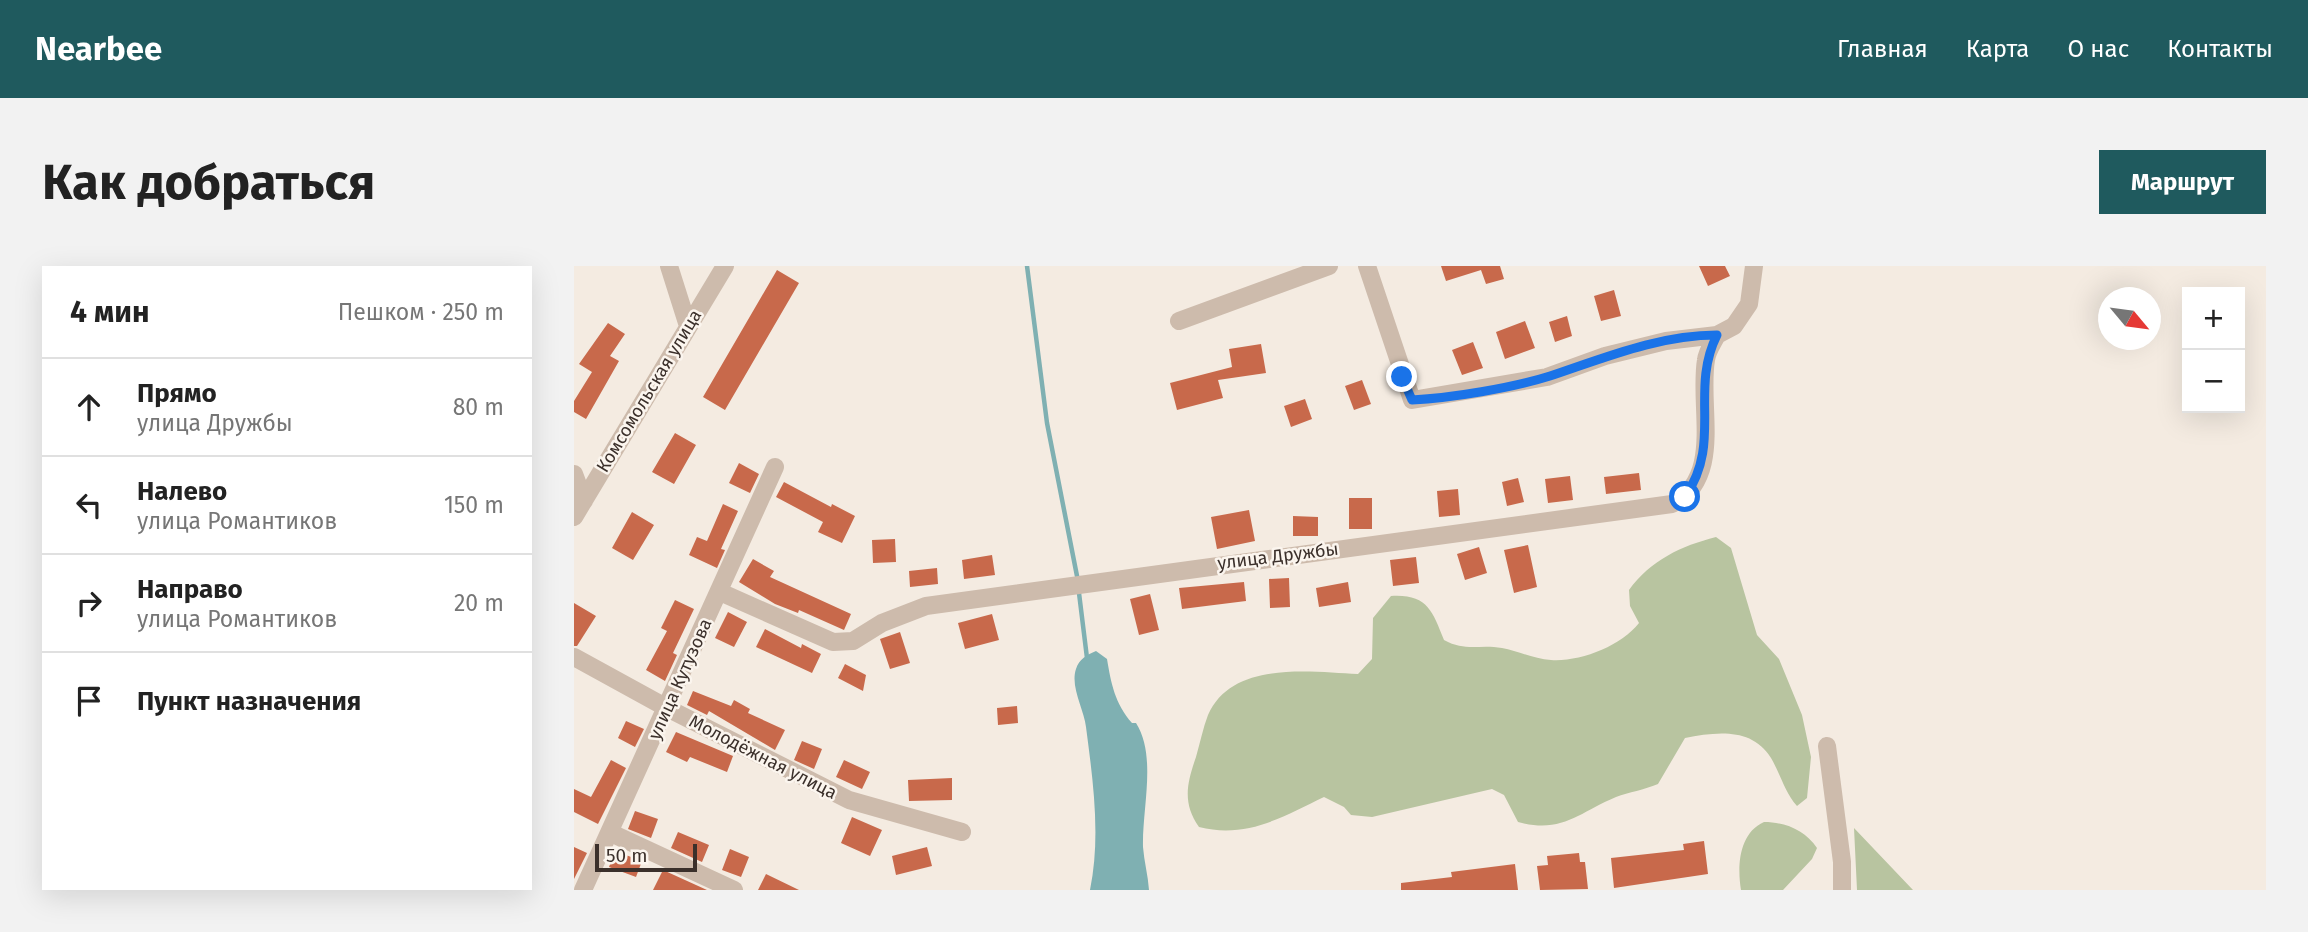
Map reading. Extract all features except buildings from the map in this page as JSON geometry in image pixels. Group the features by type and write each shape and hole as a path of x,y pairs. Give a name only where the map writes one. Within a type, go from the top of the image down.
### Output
{"street":[{"path":"669,266 688,326"},
{"name":"Комсомольская улица","path":"574,517 725,266"},
{"path":"1179,321 1329,266"},
{"path":"1367,266 1412,400 1432,399 1546,377 1605,356 1699,335 1717,335 1734,326 1749,304 1754,266"},
{"name":"улица Дружбы","path":"720,592 833,642 847,643 882,623 926,606 1672,504 1685,497 1696,480 1705,453 1706,357 1717,335"},
{"name":"улица Кутузова","path":"583,890 775,467"},
{"path":"574,474 584,502"},
{"name":"Молодёжная улица","path":"574,657 667,709 849,800 962,832"},
{"path":"1827,746 1842,862 1842,890"},
{"path":"611,833 734,890"}],"green space":[{"path":"1716,537 1731,548 1757,635 1779,659 1802,715 1811,757 1807,798 1797,806 1763,748 1744,736 1709,734 1685,738 1658,784 1616,797 1558,824 1533,825 1518,822 1504,795 1492,789 1372,817 1351,815 1344,807 1324,797 1279,818 1248,828 1216,830 1199,827 1194,818 1188,801 1190,776 1208,715 1219,697 1235,685 1253,677 1274,673 1358,674 1372,659 1373,618 1391,596 1420,601 1436,620 1444,640 1452,644 1502,648 1545,659 1574,658 1611,645 1639,623 1630,606 1629,590 1647,570 1679,550"},
{"path":"1764,822 1794,828 1807,836 1817,848 1812,859 1783,890 1741,890 1739,871 1745,842 1749,834"},
{"path":"1854,828 1913,890 1857,890"}],"water":[{"path":"1096,651 1107,659 1118,701 1126,716 1132,723 1136,723 1146,751 1143,847 1149,890 1090,890 1095,849 1095,808 1085,720 1076,691 1075,676 1081,660"}],"waterway":[{"path":"1027,266 1047,423 1077,576"},
{"path":"1079,593 1087,658"}],"route":[{"path":"1402,377 1412,400 1432,399 1546,377 1605,356 1666,341 1699,335 1717,335 1706,357 1705,453 1696,480 1685,497"}]}
